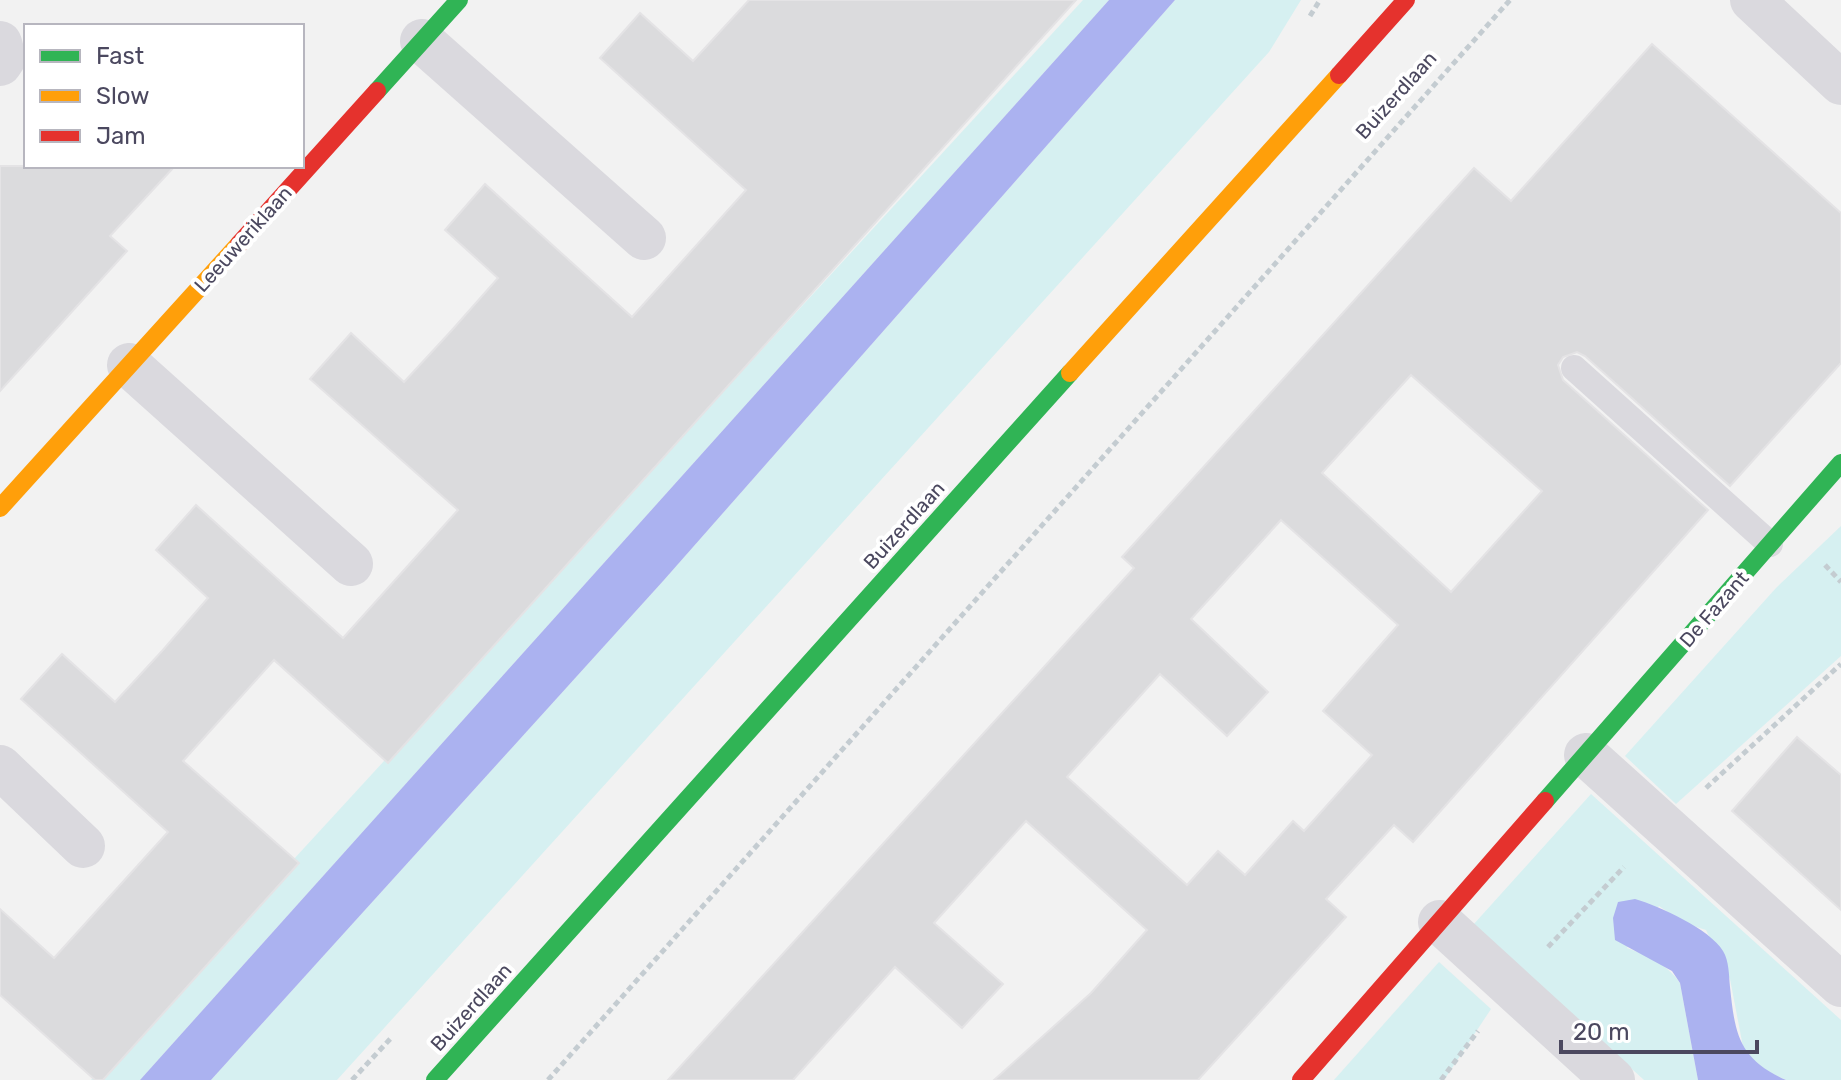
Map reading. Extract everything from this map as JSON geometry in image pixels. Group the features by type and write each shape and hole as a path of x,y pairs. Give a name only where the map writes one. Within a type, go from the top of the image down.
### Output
{"street":[{"name":"Leeuweriklaan","path":"0,508 459,0"},
{"name":"Buizerdlaan","path":"435,1080 1406,0"},
{"path":"1752,0 1841,83"},
{"path":"422,41 644,238"},
{"path":"0,43 4,58 0,64"},
{"path":"129,365 351,564"},
{"name":"De Fazant","path":"1301,1080 1841,463"},
{"path":"1586,755 1841,985"},
{"path":"0,767 83,846"},
{"path":"1440,922 1613,1080"}],"lane":[{"path":"1574,368 1770,544"}],"path":[{"name":"Buizerdlaan","path":"548,1080 1510,0"}],"shaded area":[{"path":"1083,0 1109,0 140,1080 91,1080"},
{"path":"1175,0 1301,0 1269,52 337,1080 211,1080 664,580"},
{"path":"1841,526 1841,656 1676,804 1625,756 1776,588"},
{"path":"1591,794 1841,1020 1841,1080 1786,1080 1762,1069 1744,1052 1730,979 1706,930 1684,923 1659,906 1627,948 1663,966 1680,983 1698,1080 1644,1080 1473,925"},
{"path":"1439,962 1491,1009 1444,1080 1334,1080"}],"water":[{"path":"1109,0 1175,0 664,580 211,1080 140,1080"},
{"path":"1635,899 1683,919 1707,935 1723,951 1734,1019 1742,1044 1758,1063 1786,1080 1698,1080 1680,983 1672,971 1615,940 1613,918 1618,902"}],"building":[{"path":"749,0 1076,0 388,763 274,660 183,761 299,863 103,1080 95,1080 0,995 0,909 54,958 168,832 21,699 62,654 115,702 162,651 208,598 156,550 196,505 343,638 458,510 310,379 351,333 404,382 452,330 498,278 445,230 485,184 632,317 746,190 600,58 640,13 693,61"},
{"path":"1652,44 1841,213 1841,363 1730,486 1585,356 1577,352 1563,357 1558,365 1563,380 1708,510 1413,842 1394,825 1326,899 1346,917 1198,1080 994,1080 1091,993 1147,930 1026,821 934,923 1003,984 962,1028 895,967 793,1080 668,1080 1134,568 1122,557 1474,168 1511,201","holes":["1411,375 1542,491 1451,592 1322,473","1281,520 1398,625 1323,711 1372,755 1304,831 1293,821 1245,875 1218,851 1187,885 1067,777 1160,674 1227,736 1268,692 1191,619"]},
{"path":"0,166 173,168 110,236 127,251 0,391"},
{"path":"1797,737 1841,775 1841,910 1732,811"}],"traffic: fast":[{"path":"377,91 459,0"},
{"path":"435,1080 1070,373"},
{"path":"1545,801 1841,463"}],"traffic: slow":[{"path":"1070,373 1339,75"},
{"path":"0,508 239,244"}],"traffic: jam":[{"path":"1339,75 1406,0"},
{"path":"239,244 377,91"},
{"path":"1301,1080 1545,801"}]}
